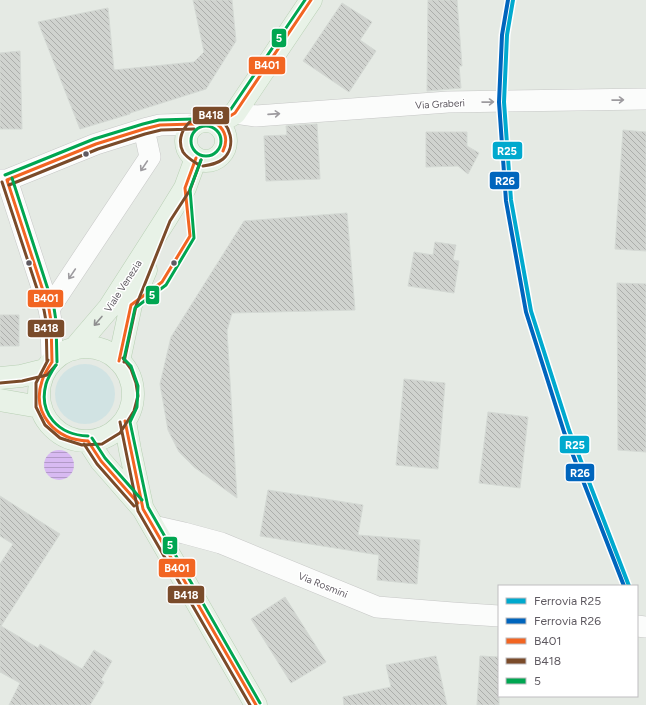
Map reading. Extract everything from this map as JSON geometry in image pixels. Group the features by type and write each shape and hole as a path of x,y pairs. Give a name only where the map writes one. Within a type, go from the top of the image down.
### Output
{"main road":[{"path":"226,118 194,124 190,129 187,135 187,148 196,158 209,161 216,159 221,154 225,148 226,142 222,129 226,118 311,0"},
{"name":"Viale Venezia","path":"74,349 109,308 166,219 185,188 196,158"},
{"name":"Viale Venezia","path":"119,361 131,305 166,219"},
{"path":"90,347 106,352 119,361 128,373 132,387 132,406 125,421 116,431 104,438 88,442 64,436 53,428 40,407 39,396 40,385 49,366 62,354 74,349 90,347"},
{"path":"0,378 21,376 49,366"},
{"path":"0,400 40,407"},
{"path":"125,421 130,450 148,517"},
{"path":"88,442 101,461 148,517 256,705"}],"street":[{"name":"Via Graberi","path":"226,118 448,102 646,99"},
{"path":"49,366 51,321 49,309 3,180 96,144 144,129 160,125 194,124"},
{"path":"49,309 150,157 144,129"},
{"name":"Via Rosmini","path":"148,517 184,532 221,543 377,607 453,614 498,616"}],"shaded area":[{"path":"79,364 91,364 102,369 110,377 115,388 113,406 102,419 91,424 79,424 68,419 60,411 55,400 55,388 60,377 68,369"},
{"path":"59,450 69,455 74,465 69,475 59,480 49,475 44,465 49,455"}],"building":[{"path":"193,0 232,0 236,41 206,89 80,129 38,22 108,8 114,70 194,62 204,52"},
{"path":"428,0 457,0 462,66 459,66 461,88 427,91"},
{"path":"342,3 372,22 360,40 376,51 349,92 303,61"},
{"path":"20,51 22,129 0,129 0,53"},
{"path":"317,124 320,179 266,181 264,136 287,135 286,126"},
{"path":"623,130 646,132 646,251 615,249"},
{"path":"426,132 467,132 467,146 479,153 468,174 458,166 426,167"},
{"path":"347,213 355,310 232,313 227,331 237,498 194,467 179,452 168,430 160,384 171,337 244,221"},
{"path":"435,242 456,245 453,260 459,261 454,293 408,286 414,252 433,255"},
{"path":"617,283 646,284 646,452 618,450"},
{"path":"0,315 19,315 19,346 0,346"},
{"path":"404,379 445,383 438,469 396,465"},
{"path":"488,412 528,417 520,488 479,483"},
{"path":"268,490 363,505 358,535 420,540 417,584 377,580 379,555 260,536"},
{"path":"0,496 60,534 1,626 38,648 40,644 82,669 94,650 112,661 101,680 104,682 90,705 9,705 20,683 0,672 0,564 13,544 0,536"},
{"path":"285,597 326,662 291,683 251,619"},
{"path":"436,656 447,705 344,705 343,697 391,687 386,665"},
{"path":"480,656 498,657 499,705 477,705"}],"rail line":[{"name":"R26","path":"508,0 502,35 499,102 506,201 526,312 564,432 624,585"},
{"name":"R25","path":"513,0 507,35 504,102 511,200 531,311 569,430 629,585"}],"transit line":[{"name":"5","path":"214,120 231,109 305,0"},
{"name":"B401","path":"217,124 235,113 311,0"},
{"name":"B418","path":"199,165 188,158 183,152 181,145 183,131 187,125 199,116 214,116 220,119 228,129 231,142 230,148 221,161 203,166"},
{"name":"5","path":"5,175 94,139 143,124 159,120 194,119"},
{"name":"B401","path":"7,180 96,144 144,129 160,125 194,124"},
{"name":"B401","path":"217,124 224,133 226,140 223,151"},
{"name":"5","path":"206,126 216,131 221,141 216,151 206,156 196,151 191,141 196,131 206,126"},
{"name":"B418","path":"9,185 98,149 145,134 161,130 194,129"},
{"name":"B401","path":"119,361 131,305 162,282 190,236 185,188 196,158"},
{"name":"B418","path":"124,362 136,306 170,221 190,190 201,160"},
{"name":"5","path":"201,160 190,189 194,238 166,285 135,308 124,359 131,366 138,386 137,407 130,422 148,507 260,703"},
{"name":"5","path":"12,178 54,308 56,321 57,362"},
{"name":"B401","path":"7,180 49,309 51,321 52,362"},
{"name":"B418","path":"2,182 44,310 46,321 47,362"},
{"name":"B418","path":"48,360 36,383 36,407 45,425 60,438 82,445 102,444 120,433 134,411 138,396 136,383 131,369 123,358"},
{"name":"B401","path":"52,362 42,381 40,404 43,414 56,430 66,436 88,441"},
{"name":"B418","path":"0,383 22,381 47,375 56,365"},
{"name":"5","path":"56,365 49,376 44,395 48,413 53,421 68,432 88,436"},
{"name":"B401","path":"125,421 143,509 256,705"},
{"name":"B418","path":"120,422 138,511 250,705"},
{"name":"5","path":"92,438 105,458 142,500"},
{"name":"B401","path":"88,441 101,461 138,503"},
{"name":"B418","path":"84,444 97,464 134,506"}]}
